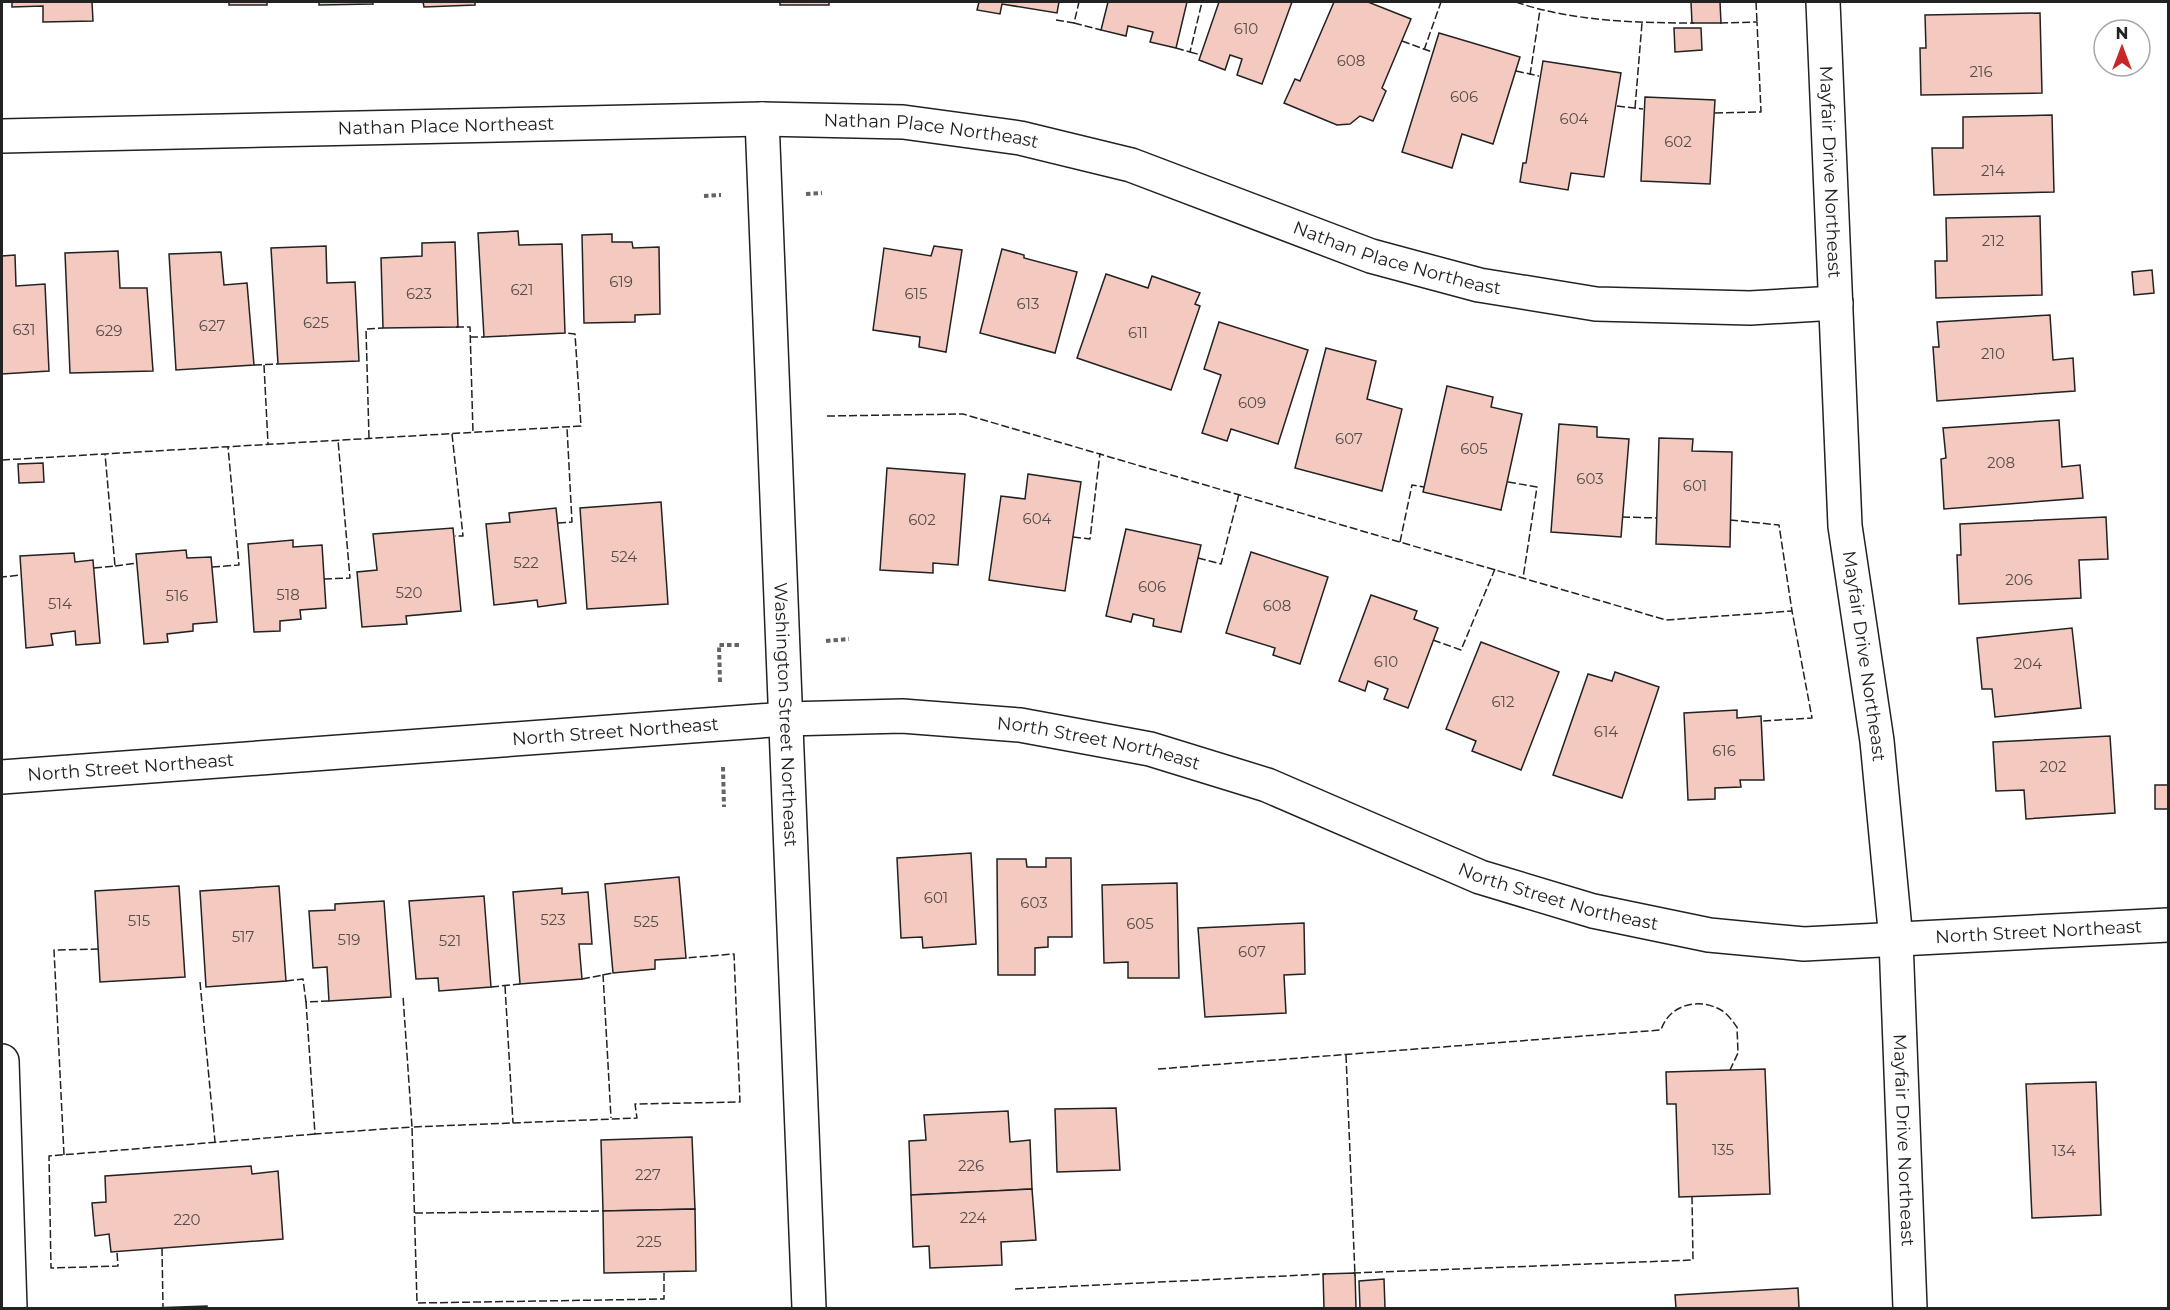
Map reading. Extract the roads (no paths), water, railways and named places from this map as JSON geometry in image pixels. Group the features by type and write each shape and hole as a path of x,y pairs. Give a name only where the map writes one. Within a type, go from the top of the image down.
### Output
{"street":[{"name":"Mayfair Drive Northeast","path":"1823,2 1845,526 1877,741 1896,939 1910,1308"},
{"name":"Nathan Place Northeast","path":"2,136 762,120 903,122 1020,138 1131,165 1371,256 1479,285 1596,304 1750,308 1836,303"},
{"name":"Washington Street Northeast","path":"762,120 809,1308"},
{"name":"North Street Northeast","path":"2,777 786,719 902,716 1020,725 1150,749 1267,785 1480,877 1593,911 1709,934 1804,944 2169,926"},
{"path":"2,1061 10,1308"}]}
